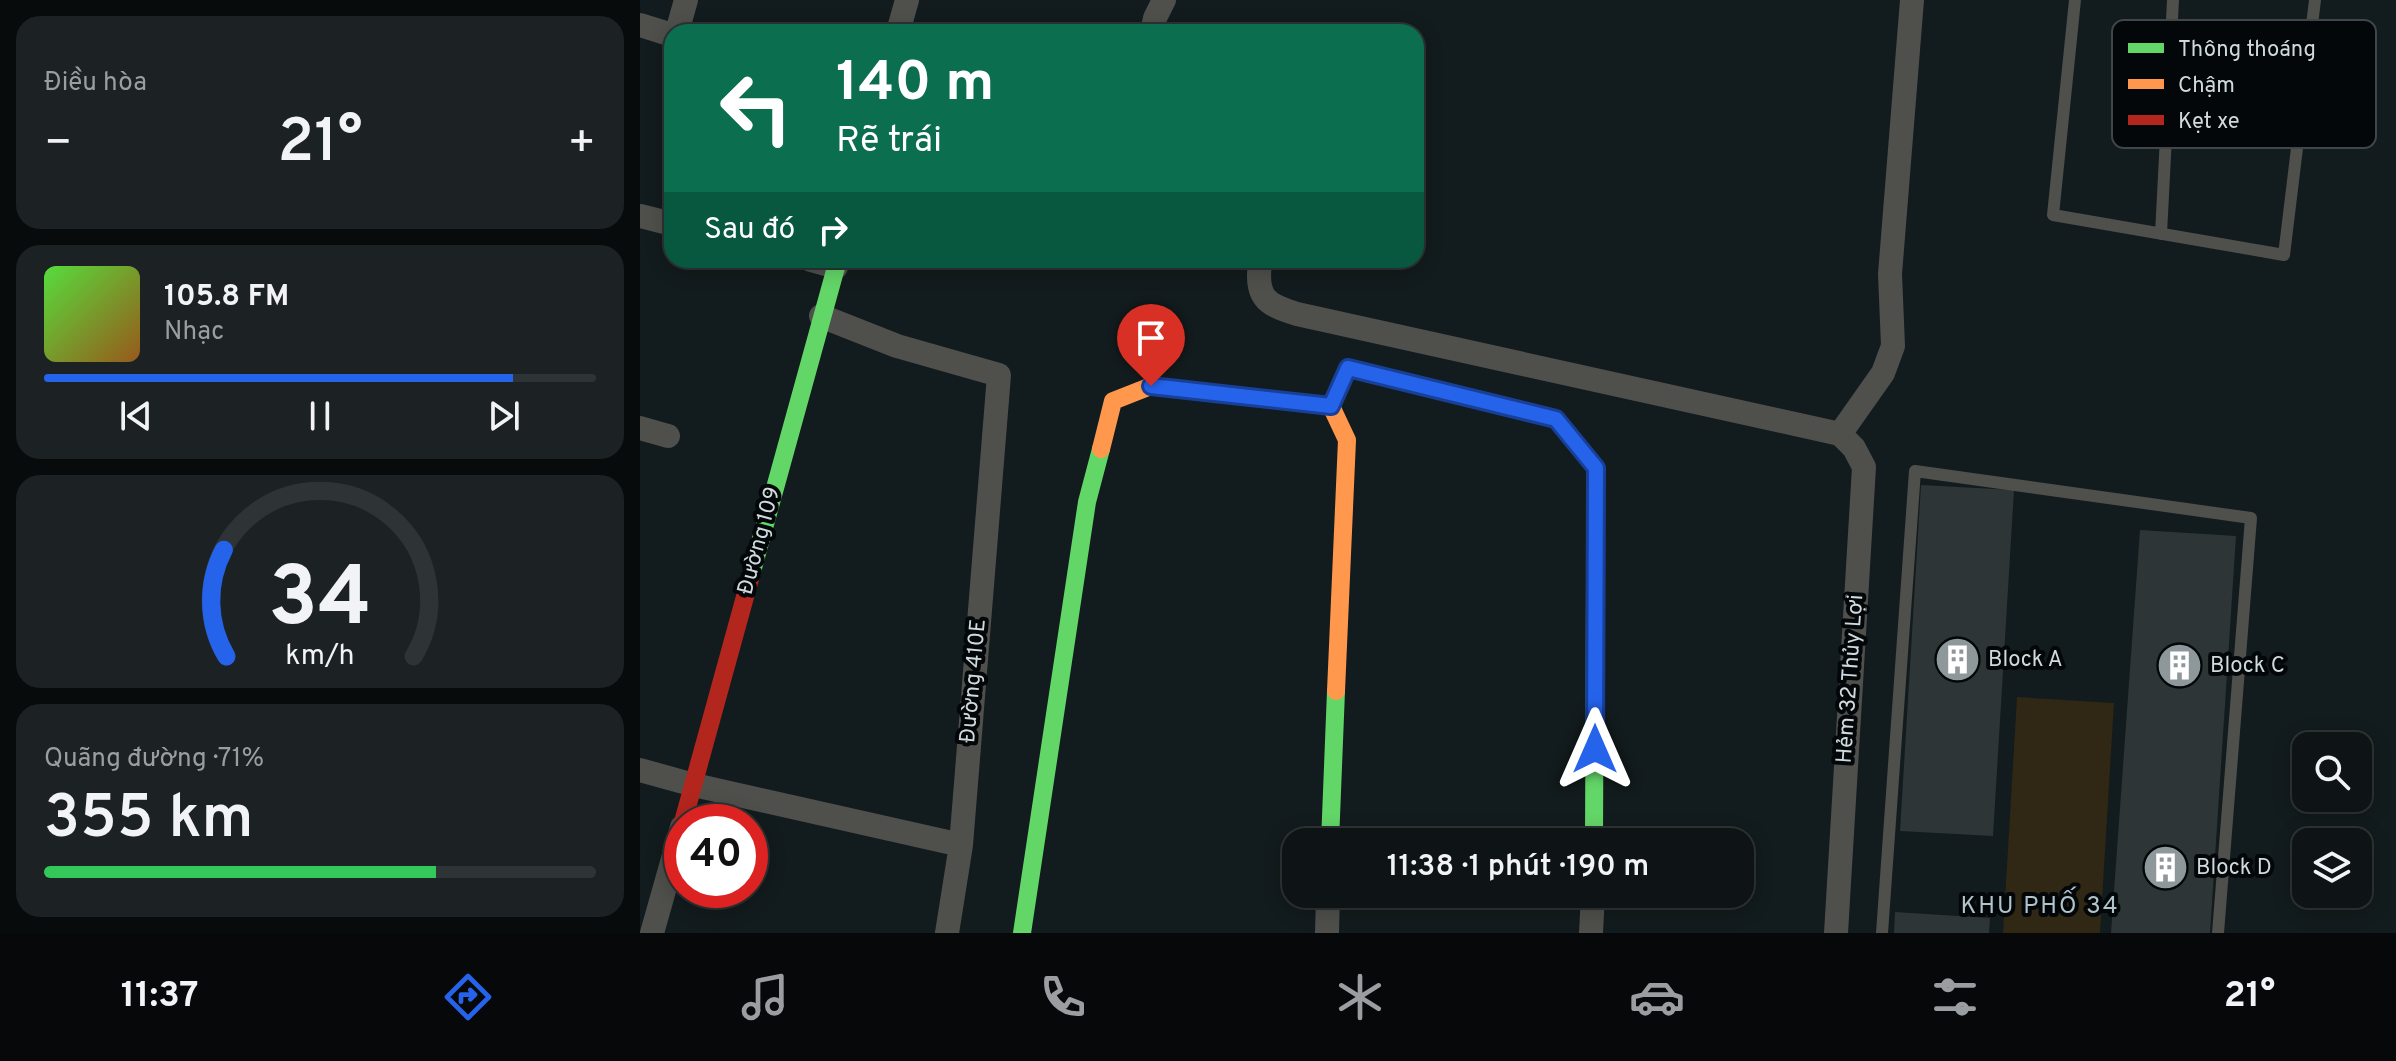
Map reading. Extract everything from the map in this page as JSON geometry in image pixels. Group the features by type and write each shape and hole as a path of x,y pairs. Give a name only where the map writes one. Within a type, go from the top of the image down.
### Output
{"street":[{"path":"678,24 686,0"},
{"path":"900,24 907,0"},
{"path":"1154,24 1164,0"},
{"path":"1259,268 1261,294 1276,308 1840,434 1883,373 1893,346 1890,274 1912,0"},
{"path":"640,25 664,30"},
{"path":"640,216 664,222"},
{"name":"Đường 109","path":"689,804 835,268"},
{"name":"Đường 410E","path":"821,316 897,346 999,375 961,845"},
{"path":"1331,828 1347,440 1331,406 1348,368 1556,419 1596,468 1594,828"},
{"path":"1022,933 1087,502 1113,401 1151,386 1331,406"},
{"path":"640,428 668,436"},
{"name":"Hẻm 32 Thủy Lợi","path":"1836,933 1864,467 1854,448 1840,434"},
{"path":"640,770 961,845 947,933"},
{"name":"Đường 109","path":"652,933 664,891"},
{"path":"1327,933 1328,908"},
{"path":"1591,933 1592,908"}],"lane":[{"path":"2075,0 2053,215 2284,255 2297,148"},
{"path":"2172,20 2173,0"},
{"path":"2313,20 2315,0"},
{"path":"2161,234 2165,148"},
{"path":"1882,933 1915,471 2251,518 2218,933"}],"shaded area":[{"path":"2017,697 2114,703 2100,933 2003,933"}],"building":[{"name":"Block A","path":"1921,485 2014,490 1993,836 1900,831"},
{"name":"Block C","path":"2140,530 2236,536 2210,933 2111,933"},
{"path":"1895,912 1990,918 1989,933 1894,933"}],"traffic: fast":[{"path":"751,575 836,268"},
{"path":"1022,933 1087,502 1101,449"},
{"path":"1594,828 1595,590"},
{"path":"1331,828 1336,691"}],"traffic: slow":[{"path":"1101,449 1113,401 1151,386 1331,406 1347,440 1336,691"}],"traffic: jam":[{"path":"1331,406 1348,368 1556,419 1596,468 1595,590"},
{"path":"688,804 751,575"}],"place":[{"name":"Block A","path":"1957,660"},
{"name":"Block C","path":"2179,666"},
{"name":"Block D","path":"2165,868"}],"district":[{"name":"KHU PHỐ 34","path":"2040,907"}],"route":[{"path":"1151,386 1331,406 1348,368 1556,419 1596,468 1595,749"}]}
